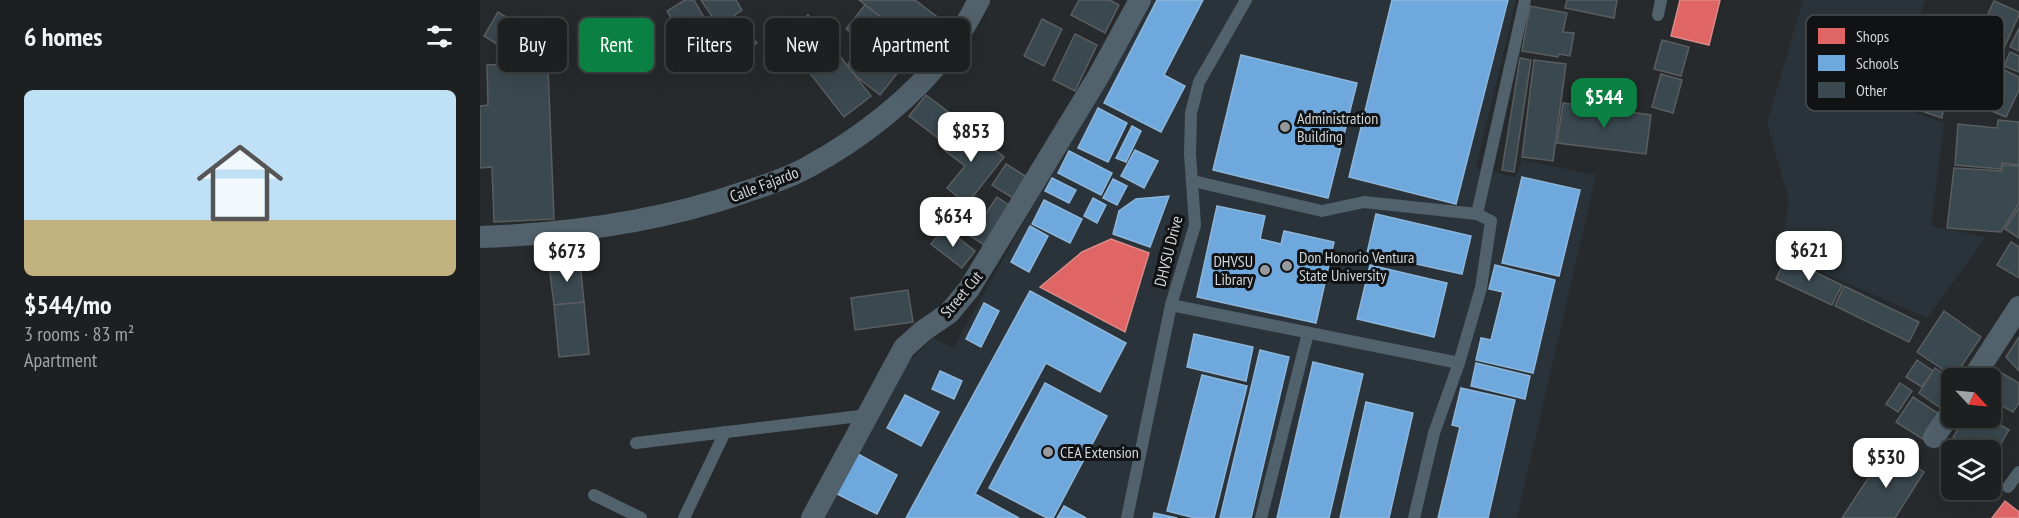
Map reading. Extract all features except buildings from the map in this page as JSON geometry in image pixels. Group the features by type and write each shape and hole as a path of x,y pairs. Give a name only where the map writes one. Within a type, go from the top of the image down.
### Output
{"street":[{"name":"Calle Fajardo","path":"480,237 540,235 660,217 724,199 808,168 858,136 909,95 948,51 979,0"},
{"name":"Street Cut","path":"812,518 904,348 949,313 969,289 1098,78 1140,0"},
{"path":"1979,368 2019,307"},
{"path":"1934,437 1941,427"}],"lane":[{"name":"DHVSU Drive","path":"1127,518 1171,305 1195,225 1190,154 1191,113 1199,82 1246,0"},
{"path":"1477,214 1525,0"},
{"path":"1658,15 1661,0"},
{"path":"1193,181 1322,211 1364,202 1477,214 1491,221 1481,288 1459,363 1434,433 1414,518"},
{"path":"1171,305 1459,363"},
{"path":"1261,518 1308,333"},
{"path":"636,442 868,415"},
{"path":"684,518 725,432"},
{"path":"2008,487 2019,472"},
{"path":"594,495 641,518"}],"shaded area":[{"name":"Don Honorio Ventura State University","path":"1149,0 1516,0 1476,168 1515,177 1522,160 1596,175 1517,518 821,518 900,371 933,338 953,348"},
{"path":"1803,0 1925,0 1920,15 1806,15 1806,111 1910,111 1944,123 1931,226 1986,237 1927,318 1780,254 1789,201 1767,123"}],"place":[{"name":"Administration Building","path":"1285,127"},
{"name":"Don Honorio Ventura State University","path":"1287,266"},
{"name":"DHVSU Library","path":"1265,270"},
{"name":"CEA Extension","path":"1048,452"}]}
